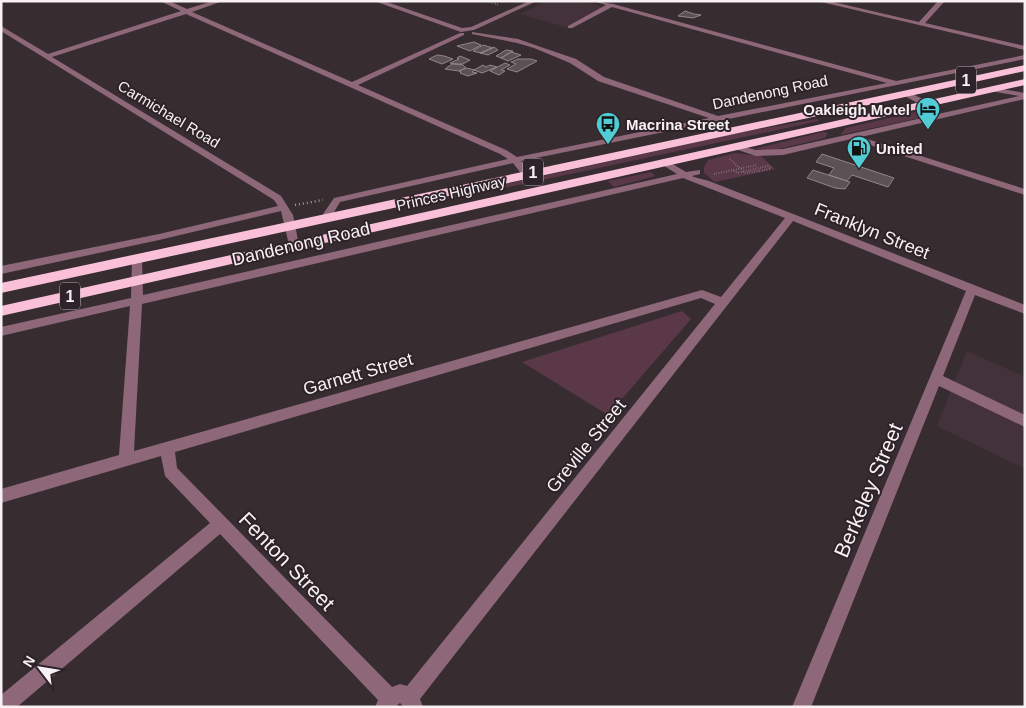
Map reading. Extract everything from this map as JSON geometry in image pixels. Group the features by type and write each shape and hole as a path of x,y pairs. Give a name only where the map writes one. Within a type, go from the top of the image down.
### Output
{"highway":[{"name":"Princes Highway","path":"1,288 1025,68"},
{"name":"Princes Highway","path":"1,311 1025,82"}],"street":[{"path":"163,1 503,152 515,160 526,174"},
{"path":"47,56 220,1"},
{"path":"377,1 462,32"},
{"path":"473,31 534,1"},
{"path":"596,1 896,83"},
{"path":"820,1 1025,48"},
{"path":"921,24 942,1"},
{"path":"570,27 611,6"},
{"name":"Carmichael Road","path":"1,28 274,196 284,207"},
{"path":"352,85 462,32 473,31 536,47 573,61 601,79 718,119"},
{"name":"Dandenong Road","path":"326,218 337,200 515,160 1025,57"},
{"path":"993,89 1025,96"},
{"path":"906,93 926,104 936,117"},
{"path":"733,147 746,151 772,154 1025,96"},
{"path":"833,140 842,122"},
{"path":"853,136 1025,192"},
{"path":"697,172 698,154"},
{"name":"Franklyn Street","path":"664,162 696,181 708,179"},
{"name":"Dandenong Road","path":"1,332 697,172"},
{"name":"Franklyn Street","path":"697,172 791,218 1025,310"},
{"path":"1,270 159,237 284,207 294,245"},
{"name":"Greville Street","path":"412,702 791,218"},
{"path":"126,460 137,300 137,258"},
{"name":"Berkeley Street","path":"801,707 937,379 972,289"},
{"name":"Garnett Street","path":"1,496 702,294 723,303"},
{"path":"937,379 1025,421"},
{"name":"Fenton Street","path":"167,449 170,471 387,703"},
{"path":"2,707 220,524"},
{"path":"387,703 400,693 412,702"}],"path":[{"path":"708,179 733,170 765,163"},
{"path":"733,170 737,173 768,166 771,169"},
{"path":"284,207 319,200 337,200"}],"shaded area":[{"path":"546,1 583,1 609,9 572,29 521,14"},
{"path":"919,111 927,113 924,117 840,135 846,128"},
{"path":"817,119 819,121 476,194 444,198 737,133"},
{"path":"823,132 828,133 825,138 770,151 754,149"},
{"path":"735,153 761,156 775,169 715,182 704,173 704,167 708,160"},
{"path":"651,172 655,176 614,187 608,181"},
{"path":"682,311 691,319 608,415 522,362"},
{"path":"967,351 1025,377 1025,469 937,426"}],"building":[{"path":"685,11 701,15 693,18 678,16"},
{"path":"474,42 481,45 470,51 457,46"},
{"path":"483,45 493,48 481,53 473,51"},
{"path":"494,47 498,50 488,55 480,53"},
{"path":"506,50 513,51 501,58 496,56"},
{"path":"511,52 521,55 508,61 501,58"},
{"path":"437,55 453,59 442,64 429,59"},
{"path":"460,56 470,60 461,65 450,63 459,59 457,58"},
{"path":"518,59 537,61 517,72 507,69 516,64 511,62"},
{"path":"505,63 510,65 501,70 505,71 499,75 490,71"},
{"path":"452,64 462,64 466,68 459,71 445,69"},
{"path":"483,65 486,67 490,65 497,67 482,73 474,70"},
{"path":"466,68 475,70 472,72 477,73 468,76 460,73 459,71"},
{"path":"822,154 894,178 888,187 852,175 847,181 829,175 834,168 816,162"},
{"path":"813,170 850,182 845,189 835,188 807,178"}],"place":[{"name":"Oakleigh Motel","path":"928,130"},
{"name":"Macrina Street","path":"608,145"},
{"name":"United","path":"859,169"}]}
